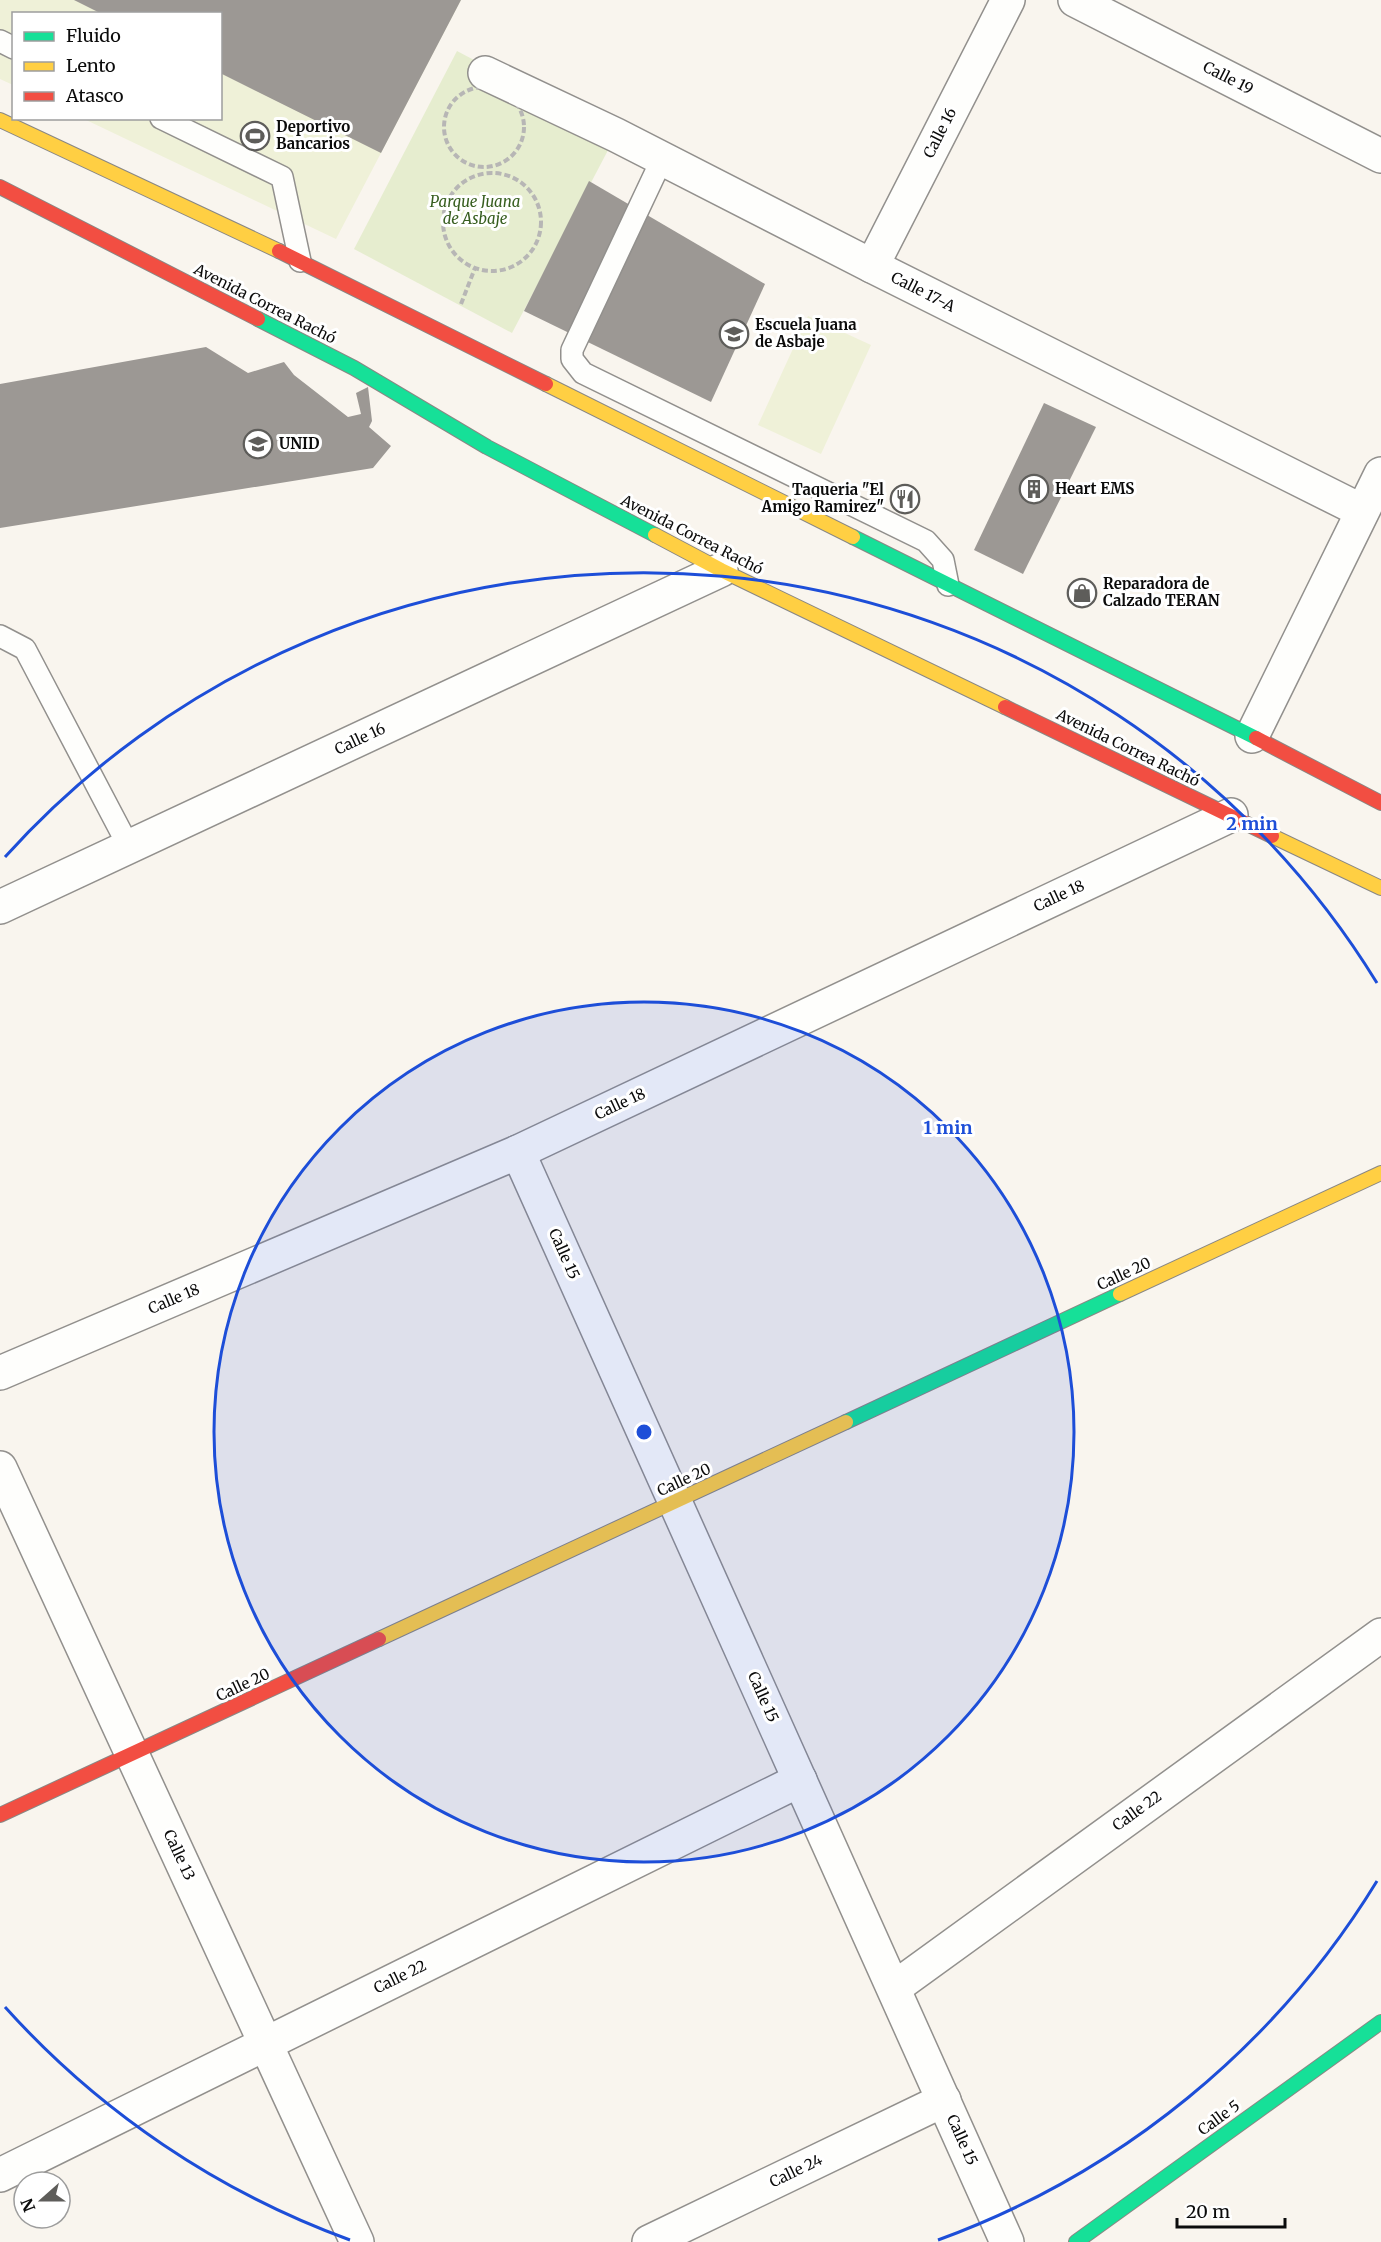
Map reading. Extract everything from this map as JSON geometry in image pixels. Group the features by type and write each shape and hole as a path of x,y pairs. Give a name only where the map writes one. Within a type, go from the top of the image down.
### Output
{"main road":[{"path":"0,120 300,261 1381,802"},
{"name":"Avenida Correa Rachó","path":"0,187 354,368 487,447 721,570 1381,888"},
{"name":"Calle 20","path":"0,1815 1381,1173"},
{"name":"Calle 5","path":"1076,2242 1381,2022"}],"street":[{"name":"Calle 16","path":"872,266 1008,0"},
{"name":"Calle 19","path":"1075,0 1381,156"},
{"name":"Calle 17-A","path":"485,73 662,159 1362,511"},
{"path":"1252,736 1381,474"},
{"name":"Calle 16","path":"0,907 721,570"},
{"name":"Calle 18","path":"0,1373 518,1152 1231,815"},
{"name":"Calle 15","path":"518,1152 1007,2242"},
{"name":"Calle 13","path":"0,1468 357,2242"},
{"name":"Calle 22","path":"894,1988 1381,1635"},
{"name":"Calle 22","path":"0,2175 800,1780"},
{"name":"Calle 24","path":"649,2242 944,2100"}],"lane":[{"path":"165,120 282,177 300,261"},
{"path":"662,159 572,350 572,359 583,373 926,541 943,560 948,585"},
{"path":"0,636 25,649 129,847"}],"path":[{"path":"492,170 462,182 451,193 444,207 442,223 445,239 453,253 465,264 480,271 497,272 513,268 527,258 537,244 541,228 540,211 534,196 523,183 508,175 492,170 465,163 454,155 447,144 444,130 445,116 450,105 460,95 471,89 483,87 496,89 516,104 522,115 524,128 522,141 515,153 492,170"},
{"path":"450,301 460,306 475,268"}],"green space":[{"name":"Deportivo Bancarios","path":"0,0 461,0 336,239 86,120 222,120 222,12 12,12 12,85 0,79"},
{"name":"Parque Juana de Asbaje","path":"457,51 616,135 512,333 354,249"},
{"path":"808,316 871,345 821,454 758,425"}],"building":[{"path":"74,0 461,0 381,153 222,74 222,12 98,12"},
{"path":"589,181 765,284 711,402 524,311"},
{"path":"206,347 248,373 284,362 294,375 348,417 361,414 356,393 368,387 372,421 369,427 391,446 373,468 0,528 0,384"},
{"name":"Heart EMS","path":"1044,403 1096,427 1023,574 974,550"}],"traffic: fast":[{"path":"258,319 354,368 487,447 655,535"},
{"path":"853,537 1256,738"},
{"path":"846,1422 1120,1294"},
{"path":"1076,2242 1381,2022"}],"traffic: slow":[{"path":"0,120 279,251"},
{"path":"546,384 853,537"},
{"path":"655,535 721,570 1005,707"},
{"path":"1272,836 1381,888"},
{"path":"1120,1294 1381,1173"},
{"path":"379,1639 846,1422"}],"traffic: jam":[{"path":"0,187 258,319"},
{"path":"279,251 546,384"},
{"path":"1005,707 1272,836"},
{"path":"1256,738 1381,803"},
{"path":"0,1815 379,1639"}],"place":[{"name":"Deportivo Bancarios","path":"255,136"},
{"name":"Escuela Juana de Asbaje","path":"734,334"},
{"name":"UNID","path":"258,444"},
{"name":"Heart EMS","path":"1034,489"},
{"name":"Taqueria \"El Amigo Ramirez\"","path":"905,499"},
{"name":"Reparadora de Calzado TERAN","path":"1082,593"}]}
